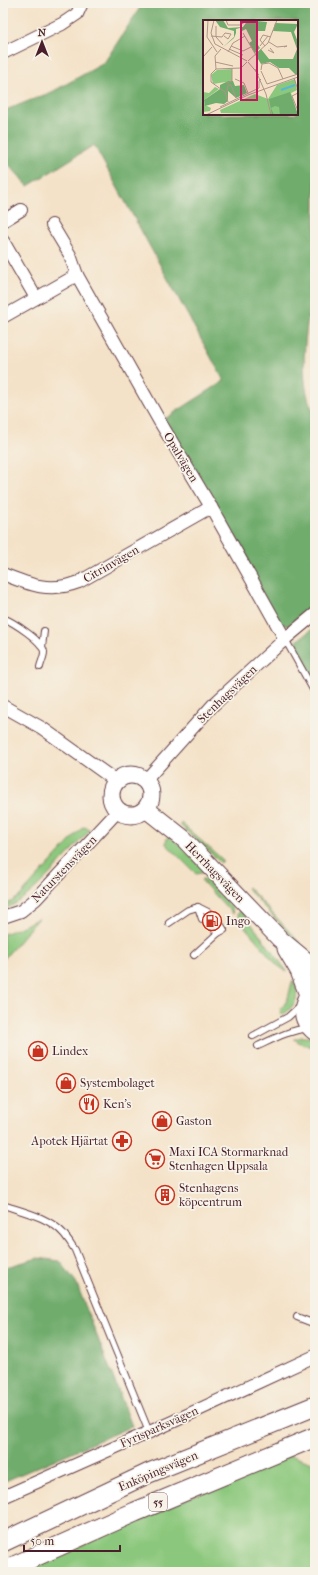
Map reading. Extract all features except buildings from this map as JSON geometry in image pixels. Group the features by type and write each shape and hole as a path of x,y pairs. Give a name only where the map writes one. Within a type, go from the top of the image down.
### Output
{"main road":[{"name":"Enköpingsvägen","path":"3,1542 149,1472 315,1406"},
{"name":"55","path":"3,1571 135,1512 315,1437"}],"street":[{"path":"3,53 62,24 77,14 82,3"},
{"path":"3,221 20,210"},
{"name":"Opalvägen","path":"52,225 70,255 77,275 160,422 211,507 285,639"},
{"path":"3,241 36,298"},
{"path":"3,317 77,275"},
{"name":"Citrinvägen","path":"3,574 29,584 45,588 67,587 79,582 211,507"},
{"name":"Stenhagsvägen","path":"145,781 213,705 285,639 315,614"},
{"path":"3,706 42,728 116,781"},
{"path":"128,775 134,775 145,781 149,786 151,798 146,809 140,814 133,816 125,815 118,811 111,800 112,787 116,781 128,775"},
{"name":"Herrhagsvägen","path":"146,809 184,839 280,939 315,968"},
{"name":"Naturstensvägen","path":"3,917 21,911 36,899 118,811"},
{"name":"Herrhagsvägen","path":"280,939 299,971 309,996 303,1011 304,1020 312,1030"},
{"name":"Fyrisparksvägen","path":"3,1497 315,1356"}],"lane":[{"path":"5,617 18,626 42,648"},
{"path":"40,667 44,654 42,648 44,631"},
{"path":"285,639 315,693"},
{"path":"198,907 202,919"},
{"path":"169,923 188,910 198,907 208,912"},
{"path":"194,955 216,932 224,930 220,924"},
{"path":"253,1036 288,1017 309,996"},
{"path":"258,1046 283,1034 298,1029 312,1030"},
{"path":"3,1205 34,1214 50,1223 64,1234 75,1250 149,1432"},
{"path":"297,1317 315,1324"}],"green space":[{"path":"143,3 315,3 315,293 311,293 305,338 304,371 309,402 315,414 315,604 288,626 277,623 160,422 224,381 94,145 28,186 3,158 3,111 52,92 104,63"},
{"path":"315,627 315,683 295,642"},
{"path":"181,823 223,860 221,863 180,825"},
{"path":"83,827 90,830 49,875 24,897 13,905 3,909 3,906 20,896"},
{"path":"170,836 206,872 196,874 166,844 167,838"},
{"path":"205,879 232,907 233,914 201,880"},
{"path":"248,887 299,942 300,946 247,888"},
{"path":"241,910 287,972 277,965 239,920 238,913"},
{"path":"39,918 3,960 3,934"},
{"path":"293,980 297,991 296,1000 291,1008 282,1015 280,1009 288,999"},
{"path":"310,1037 315,1040 315,1048 300,1043 294,1039"},
{"path":"38,1258 60,1261 76,1282 132,1426 3,1482 3,1268"},
{"path":"290,1455 315,1464 315,1572 24,1572 136,1520"}],"place":[{"name":"Ingo","path":"212,921"},
{"name":"Lindex","path":"38,1051"},
{"name":"Systembolaget","path":"66,1083"},
{"name":"Ken's","path":"89,1104"},
{"name":"Gaston","path":"162,1121"},
{"name":"Apotek Hjärtat","path":"122,1141"},
{"name":"Maxi ICA Stormarknad Stenhagen Uppsala","path":"155,1159"},
{"name":"Stenhagens köpcentrum","path":"165,1195"}]}
